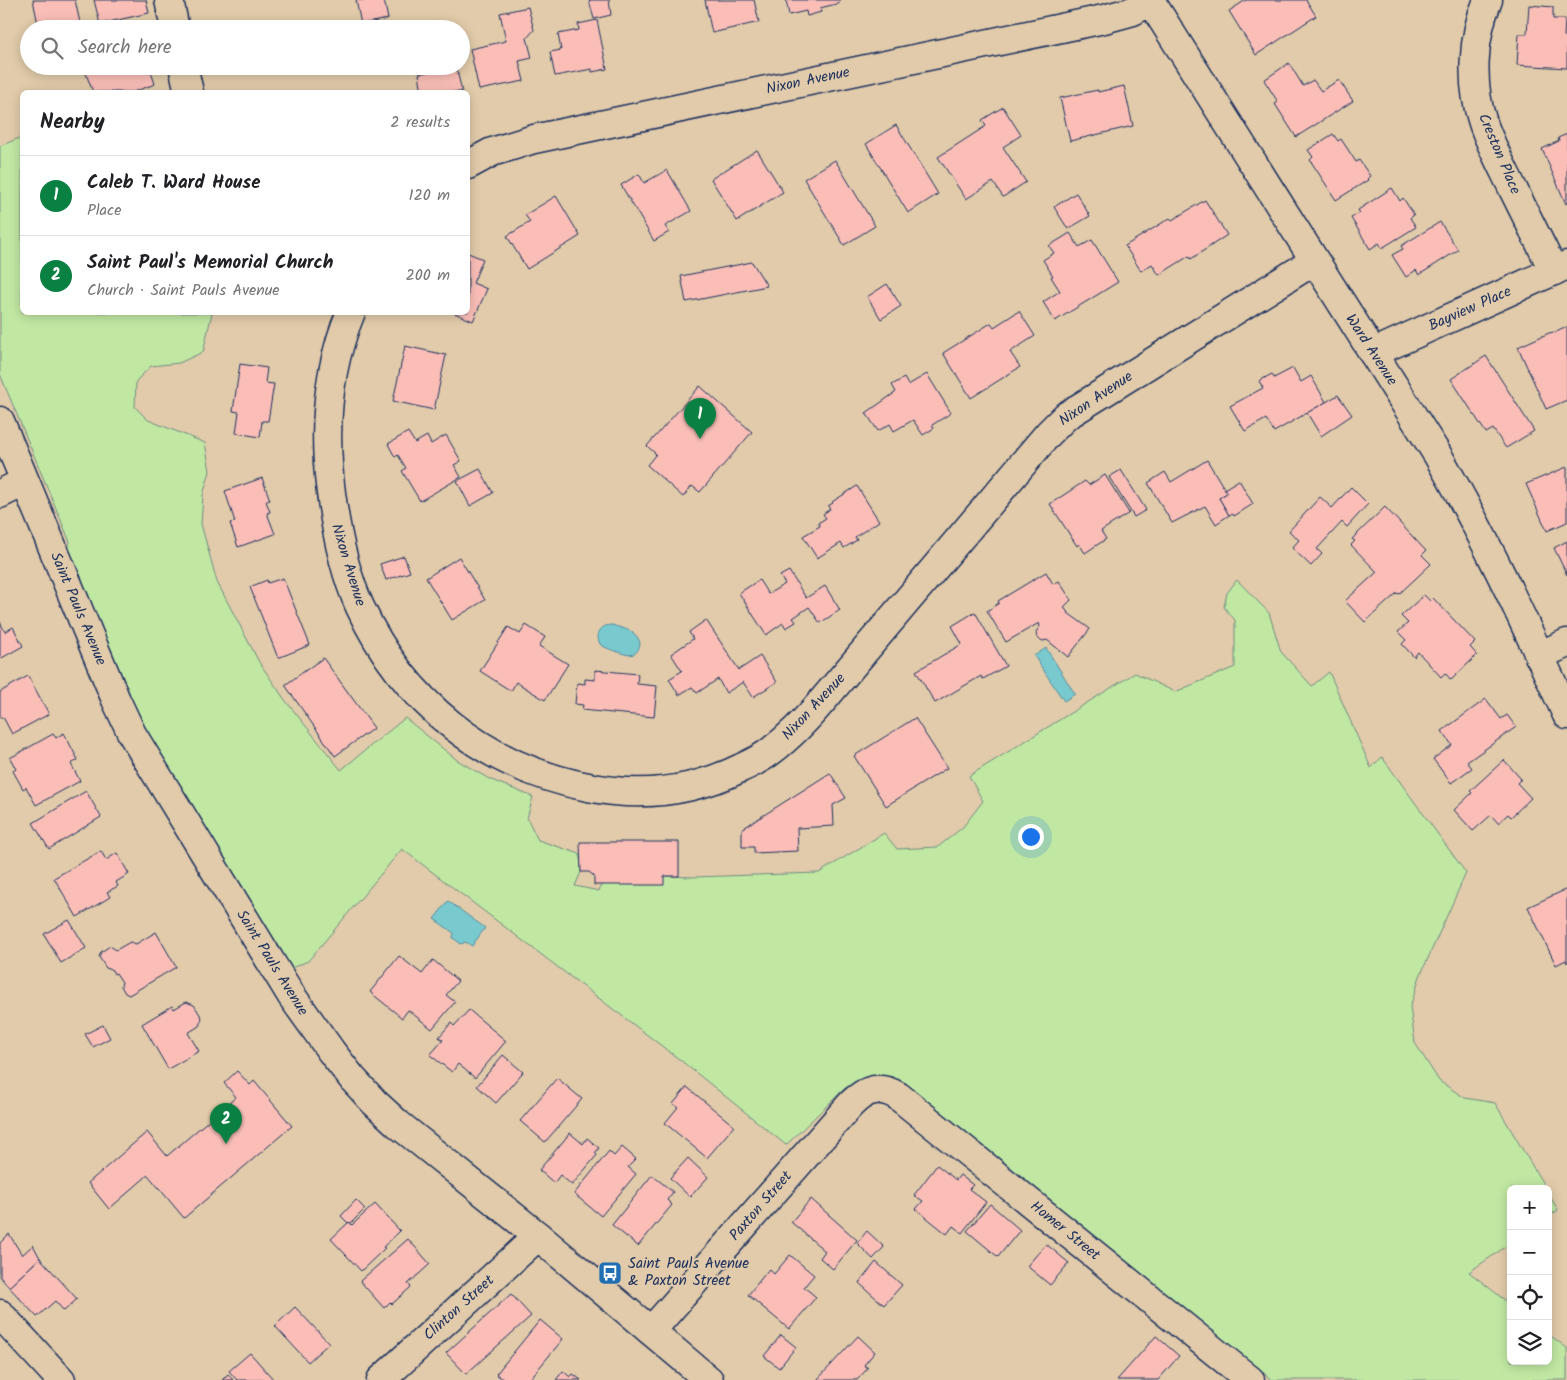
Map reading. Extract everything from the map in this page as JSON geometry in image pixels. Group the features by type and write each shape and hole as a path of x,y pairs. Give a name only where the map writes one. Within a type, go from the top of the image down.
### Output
{"street":[{"path":"169,0 173,20"},
{"name":"Nixon Avenue","path":"470,164 492,152 534,139 1104,19 1133,11 1150,0"},
{"name":"Ward Avenue","path":"1150,0 1437,454 1496,563 1567,715"},
{"name":"Creston Place","path":"1488,0 1480,23 1474,66 1479,106 1489,139 1560,268"},
{"path":"185,75 189,90"},
{"name":"Nixon Avenue","path":"350,315 336,360 332,385 327,432 328,476 335,522 346,567 360,606 380,642 404,676 429,705 457,730 490,752 539,775 573,784 630,793 649,793 686,788 723,777 770,752 798,729 1048,434 1066,416 1314,261"},
{"name":"Bayview Place","path":"1372,353 1560,268"},
{"name":"Saint Pauls Avenue","path":"0,421 24,482 132,734 307,1018 352,1078 374,1102 652,1331 703,1378"},
{"path":"0,494 24,482"},
{"path":"1539,656 1567,642"},
{"name":"Paxton Street","path":"652,1331 858,1096 876,1089"},
{"name":"Homer Street","path":"876,1089 898,1096 1250,1380"},
{"name":"Clinton Street","path":"381,1380 538,1236"},
{"path":"0,1314 61,1380"}],"green space":[{"path":"20,138 20,315 212,315 203,352 179,363 151,366 136,381 135,407 148,420 205,443 210,471 203,495 201,524 217,582 259,662 285,700 341,770 405,718 457,760 489,779 533,797 527,818 538,840 580,854 581,872 575,886 599,891 601,885 664,876 693,877 819,873 884,833 897,849 938,847 963,827 983,801 969,776 1135,673 1175,692 1235,667 1235,620 1224,607 1227,593 1237,580 1269,613 1281,652 1312,686 1329,672 1371,768 1382,757 1466,873 1420,976 1410,1007 1415,1043 1439,1081 1465,1098 1495,1103 1544,1185 1507,1185 1507,1246 1469,1272 1507,1302 1507,1365 1552,1365 1552,1337 1567,1348 1567,1380 1272,1380 987,1153 902,1082 885,1077 870,1079 845,1088 786,1145 679,1059 402,849 308,961 291,968 141,726 66,558 70,542 0,374 0,146"},
{"path":"1552,1200 1558,1210 1552,1214"}],"water":[{"path":"612,625 633,633 639,639 639,649 634,654 623,654 600,644 598,634 602,628"},
{"path":"1046,648 1075,694 1064,701 1034,656"},
{"path":"448,901 485,928 472,946 466,942 461,944 453,938 454,933 434,919"}],"building":[{"path":"33,0 75,0 79,20 37,20"},
{"path":"94,0 146,0 149,13 118,20 99,20"},
{"path":"356,0 384,0 388,19 360,20"},
{"path":"589,0 609,0 611,15 594,19"},
{"path":"705,0 754,0 759,22 712,33"},
{"path":"786,0 839,0 840,3 820,8 821,12 807,16 806,11 789,15"},
{"path":"1246,0 1306,0 1316,16 1256,55 1229,11"},
{"path":"1529,5 1553,7 1553,19 1565,19 1564,36 1567,36 1567,68 1517,65 1519,34 1527,34"},
{"path":"528,7 534,30 527,38 532,58 519,61 524,81 479,90 470,49 506,41 500,13"},
{"path":"597,20 607,69 592,72 592,69 555,76 550,52 561,50 558,34 579,30 578,24"},
{"path":"1289,63 1303,86 1313,80 1321,91 1339,80 1353,101 1296,137 1275,104 1278,102 1264,80"},
{"path":"86,75 152,75 155,84 138,90 92,90"},
{"path":"419,75 458,75 462,90 422,90"},
{"path":"1124,86 1133,126 1070,141 1060,98"},
{"path":"1003,107 1021,135 1003,147 1026,182 1003,197 993,182 966,199 938,157 986,126 982,120"},
{"path":"896,125 938,194 908,213 866,144"},
{"path":"1333,134 1338,141 1341,139 1356,162 1359,160 1370,176 1368,180 1336,200 1310,160 1313,157 1308,150"},
{"path":"1567,134 1566,204 1542,149 1559,141 1558,138"},
{"path":"757,150 783,192 737,221 711,179"},
{"path":"835,160 875,226 844,245 804,179"},
{"path":"667,170 691,211 665,226 669,232 654,241 621,185 639,174 644,183"},
{"path":"1392,188 1400,201 1403,198 1414,215 1410,218 1416,227 1382,248 1379,243 1370,249 1351,218 1360,213 1358,210"},
{"path":"1076,193 1090,216 1068,229 1054,207"},
{"path":"556,196 580,236 527,269 507,236 530,222 525,215"},
{"path":"1205,200 1227,235 1191,259 1189,256 1159,275 1152,264 1141,271 1125,246 1170,218 1172,220"},
{"path":"1440,222 1458,250 1419,275 1416,270 1406,277 1392,255 1403,249 1401,246"},
{"path":"1070,233 1079,247 1092,240 1118,282 1055,321 1043,302 1060,291 1043,260 1054,253 1049,246"},
{"path":"470,254 483,259 473,283 487,289 473,321 459,315 470,315"},
{"path":"752,262 767,286 686,302 681,276"},
{"path":"887,284 901,306 881,319 867,297"},
{"path":"1019,311 1035,336 1010,352 1020,367 971,398 943,353 991,323 994,327"},
{"path":"1567,327 1567,400 1546,409 1518,347"},
{"path":"405,346 446,355 434,410 393,401"},
{"path":"1486,356 1534,431 1506,448 1493,429 1486,433 1451,379"},
{"path":"240,364 267,368 265,383 274,384 268,421 262,421 260,437 236,433 239,412 233,411"},
{"path":"1293,368 1301,382 1311,376 1326,402 1274,432 1266,419 1245,431 1230,406 1263,388 1259,381 1272,374 1274,378"},
{"path":"927,374 951,413 932,425 934,428 923,435 913,420 894,431 890,424 878,431 866,413 896,392 892,385 904,378 908,385"},
{"path":"700,386 752,432 700,492 692,486 683,497 647,465 656,454 647,446"},
{"path":"1338,395 1352,415 1321,436 1307,413"},
{"path":"408,432 415,443 427,436 431,444 446,435 461,461 454,465 461,477 420,501 402,471 406,468 398,455 395,457 388,444"},
{"path":"1207,460 1227,493 1219,498 1229,515 1216,524 1205,506 1172,523 1148,483 1165,472 1171,482"},
{"path":"1567,467 1567,522 1547,531 1526,484"},
{"path":"480,469 493,493 470,506 457,481"},
{"path":"1121,470 1146,510 1134,517 1109,477"},
{"path":"1105,475 1129,513 1101,531 1106,539 1085,553 1079,544 1077,546 1050,504 1085,481 1089,485"},
{"path":"262,478 270,500 266,501 270,512 267,513 275,534 238,547 230,523 235,522 225,491"},
{"path":"1239,480 1253,504 1234,516 1233,514 1229,515 1219,498 1227,493 1224,489"},
{"path":"857,486 879,521 855,537 857,540 844,548 841,543 817,558 803,536 820,526 818,523 826,518 823,514 830,509 828,506 832,502"},
{"path":"1351,487 1368,504 1347,527 1342,522 1317,549 1322,554 1311,566 1292,548 1299,540 1289,531 1320,497 1332,508"},
{"path":"1385,507 1426,551 1422,555 1431,564 1365,622 1345,601 1377,572 1351,545 1355,541 1352,539"},
{"path":"1567,541 1567,575 1554,548"},
{"path":"404,556 410,572 386,580 380,564"},
{"path":"459,557 485,600 452,620 426,578"},
{"path":"789,571 806,598 825,586 840,610 820,623 809,607 793,618 796,622 786,628 783,623 766,635 739,593 759,580 768,594 785,584 780,576"},
{"path":"1046,572 1053,584 1059,581 1071,600 1064,607 1068,613 1090,629 1068,657 1047,640 1043,641 1037,638 1036,632 1040,626 1039,623 1006,642 987,611 999,603 998,601"},
{"path":"283,578 310,645 278,658 250,587 267,580 268,583"},
{"path":"1424,595 1430,601 1433,598 1475,642 1470,647 1477,655 1451,680 1445,673 1441,677 1418,652 1414,657 1402,644 1406,640 1398,632 1408,623 1401,616"},
{"path":"975,612 1006,666 983,679 981,676 935,703 916,671 962,644 952,626"},
{"path":"706,620 739,670 760,656 777,682 753,697 743,682 726,693 718,679 697,693 692,687 679,695 669,679 682,671 671,654 693,639 689,632"},
{"path":"0,622 5,632 13,627 23,646 0,659"},
{"path":"526,625 545,637 539,646 568,664 545,700 516,682 511,691 480,671 508,627 520,634"},
{"path":"323,658 374,728 335,756 285,685"},
{"path":"595,670 638,674 637,684 657,686 654,717 582,710 583,705 575,704 577,683 585,684 585,679 595,680"},
{"path":"28,676 49,714 12,734 3,717 0,718 0,692"},
{"path":"1486,699 1501,719 1507,715 1516,727 1467,762 1472,768 1451,783 1433,759 1452,745 1442,731"},
{"path":"915,718 947,768 886,806 854,756"},
{"path":"64,733 78,760 71,764 80,781 36,805 26,787 23,789 13,771 16,769 10,758 53,734 56,738"},
{"path":"1504,760 1521,779 1517,783 1531,798 1511,817 1508,814 1498,823 1491,815 1473,831 1454,810 1472,793 1470,791"},
{"path":"830,773 846,798 833,805 834,826 797,828 798,851 754,853 754,847 742,847 742,829"},
{"path":"86,791 101,817 49,849 33,823"},
{"path":"580,842 679,842 679,876 664,876 664,885 594,885 594,876 589,872 581,872"},
{"path":"101,851 106,860 117,853 129,874 116,882 118,886 107,892 110,897 77,917 54,878"},
{"path":"1567,889 1567,963 1566,960 1556,965 1528,907"},
{"path":"69,920 86,948 61,963 44,934"},
{"path":"156,932 176,967 129,995 125,993 121,986 122,982 116,973 114,974 112,970 106,968 99,957 101,952 110,946 116,950 130,942 136,944"},
{"path":"399,956 422,974 433,960 458,981 446,995 455,1002 432,1029 408,1010 402,1018 370,992"},
{"path":"186,1002 194,1005 202,1018 199,1026 188,1033 199,1051 168,1069 142,1024 172,1006 174,1009"},
{"path":"469,1010 506,1041 475,1078 458,1064 452,1072 430,1055 443,1040 439,1037 451,1023 454,1026"},
{"path":"103,1025 110,1038 93,1047 85,1034"},
{"path":"503,1055 523,1072 496,1103 477,1086"},
{"path":"237,1071 250,1085 254,1081 292,1126 184,1218 148,1175 109,1209 88,1183 147,1132 167,1156 236,1097 224,1083"},
{"path":"557,1078 582,1099 545,1142 520,1121"},
{"path":"687,1087 734,1126 707,1158 665,1123 678,1107 673,1104"},
{"path":"570,1133 583,1144 587,1138 599,1148 595,1153 597,1155 572,1185 560,1175 554,1183 539,1170"},
{"path":"622,1147 636,1159 628,1167 636,1174 601,1216 574,1194 609,1151 614,1156"},
{"path":"688,1158 708,1177 690,1197 670,1178"},
{"path":"937,1165 956,1180 960,1175 973,1185 969,1189 986,1202 962,1233 953,1226 947,1234 916,1209 923,1201 914,1195"},
{"path":"652,1175 673,1192 667,1200 672,1205 638,1246 612,1225"},
{"path":"811,1199 857,1240 833,1269 820,1258 825,1251 791,1222"},
{"path":"356,1200 365,1209 351,1223 348,1223 341,1216"},
{"path":"375,1204 400,1231 361,1271 331,1239 349,1222 352,1225"},
{"path":"990,1204 1020,1230 998,1257 967,1231"},
{"path":"867,1231 884,1247 873,1259 857,1243"},
{"path":"9,1234 22,1255 33,1245 40,1258 9,1287 0,1277 0,1243"},
{"path":"408,1239 430,1264 408,1284 411,1287 392,1304 390,1302 384,1308 360,1281"},
{"path":"1046,1244 1069,1263 1050,1285 1027,1266"},
{"path":"790,1255 814,1275 804,1287 816,1297 789,1329 748,1295 769,1269 774,1274"},
{"path":"40,1258 77,1299 64,1311 55,1301 37,1317 9,1287"},
{"path":"876,1262 902,1285 884,1305 859,1283"},
{"path":"511,1294 531,1316 466,1374 446,1353"},
{"path":"295,1307 329,1343 308,1362 275,1326"},
{"path":"540,1320 563,1339 529,1380 504,1380 496,1374"},
{"path":"781,1335 796,1347 779,1368 764,1356"},
{"path":"858,1336 875,1352 864,1365 868,1368 857,1380 817,1380"},
{"path":"1156,1336 1179,1356 1158,1380 1117,1380"},
{"path":"250,1353 274,1380 237,1380 229,1371"},
{"path":"563,1371 570,1377 573,1374 581,1380 556,1380"},
{"path":"228,1374 233,1380 222,1380"}],"place":[{"name":"Caleb T. Ward House","path":"700,439"},
{"name":"Saint Paul's Memorial Church","path":"226,1144"},
{"name":"Saint Pauls Avenue & Paxton Street","path":"610,1273"}]}
